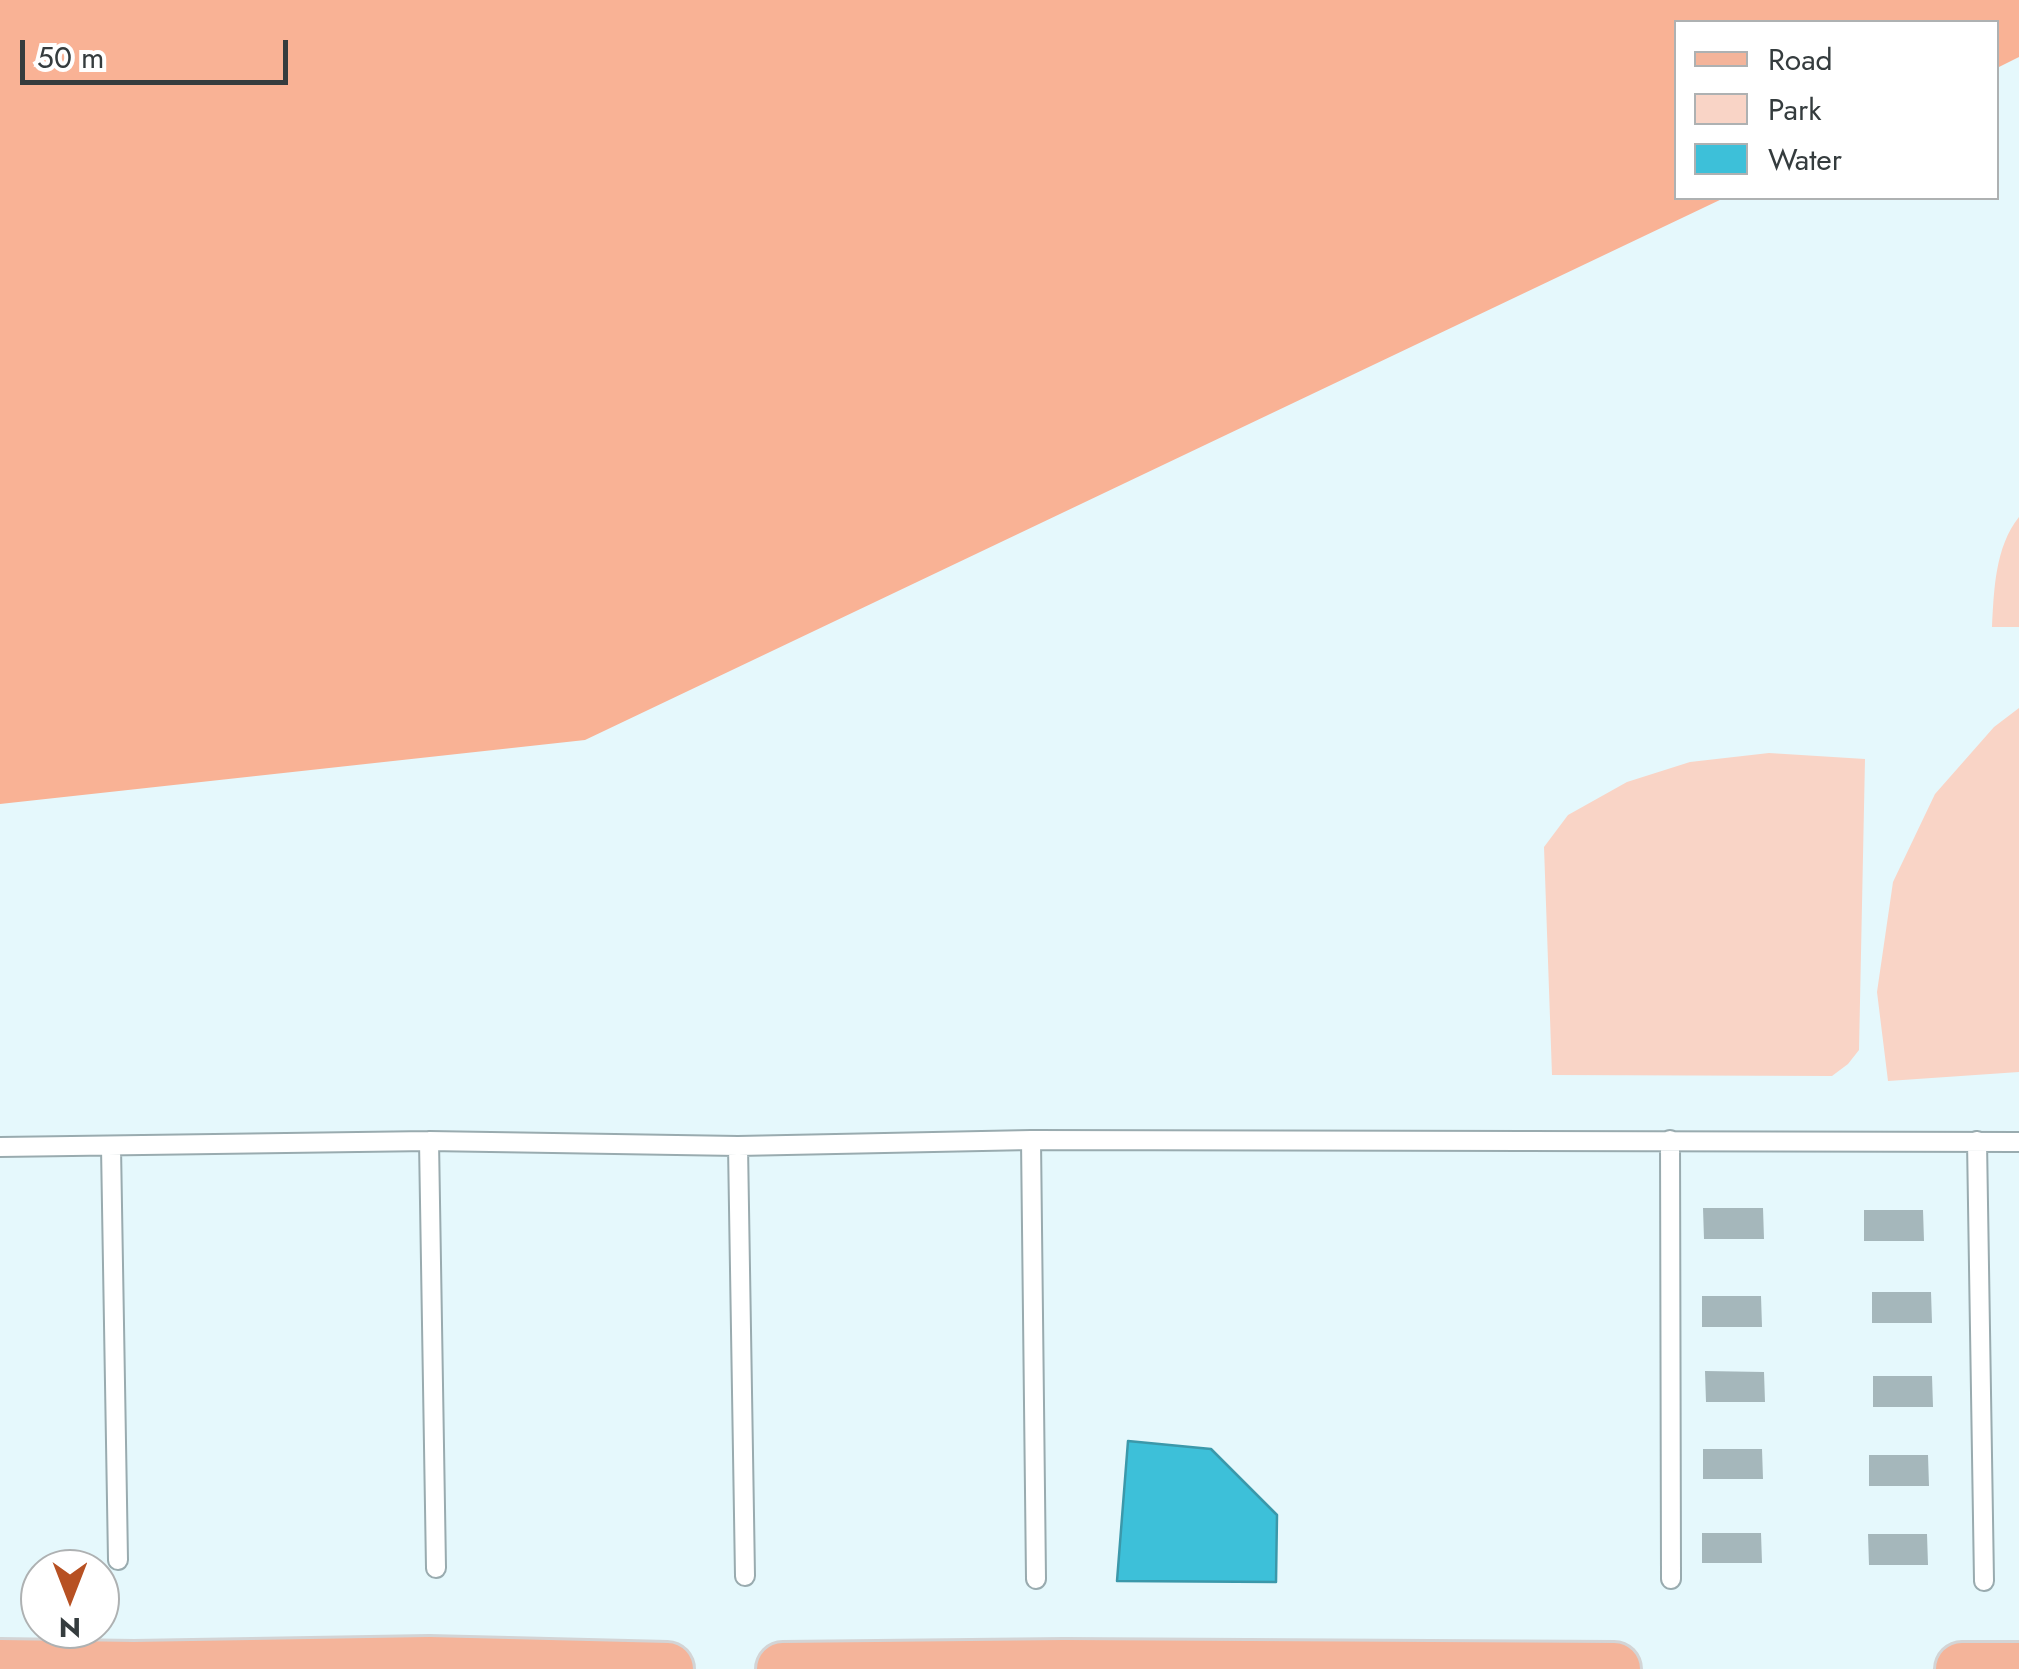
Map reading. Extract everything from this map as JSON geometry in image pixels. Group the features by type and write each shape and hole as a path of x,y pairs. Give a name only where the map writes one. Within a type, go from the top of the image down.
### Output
{"main road":[{"path":"0,1666 430,1664 668,1669"},
{"path":"783,1669 1614,1669"},
{"path":"1962,1669 2019,1669"}],"lane":[{"path":"1031,1140 1036,1579"},
{"path":"0,1147 430,1141 738,1146 1031,1140 2019,1142"},
{"path":"1670,1140 1671,1579"},
{"path":"430,1141 436,1568"},
{"path":"1976,1141 1984,1580"},
{"path":"738,1146 745,1576"},
{"path":"111,1147 118,1549"}],"green space":[{"path":"2019,517 2019,627 1992,627 2000,555"},
{"path":"2019,708 2019,1072 1888,1081 1877,992 1893,882 1935,794 1994,727"},
{"path":"1769,753 1865,759 1859,1050 1832,1076 1552,1075 1544,847 1568,815 1627,782 1690,762"}],"shaded area":[{"path":"0,0 2019,0 2019,57 1999,67 1999,20 1674,20 1674,200 1720,200 585,740 0,804"}],"water":[{"path":"1128,1441 1211,1449 1277,1515 1276,1582 1117,1581"}],"building":[{"path":"1703,1208 1763,1208 1764,1239 1704,1239"},
{"path":"1864,1210 1923,1210 1924,1241 1864,1241"},
{"path":"1872,1292 1931,1292 1932,1323 1872,1323"},
{"path":"1702,1296 1761,1296 1762,1327 1702,1327"},
{"path":"1705,1371 1764,1372 1765,1402 1706,1402"},
{"path":"1873,1376 1932,1376 1933,1407 1873,1407"},
{"path":"1703,1449 1762,1449 1763,1479 1703,1479"},
{"path":"1869,1455 1928,1455 1929,1486 1869,1486"},
{"path":"1702,1533 1761,1533 1762,1563 1702,1563"},
{"path":"1868,1534 1927,1534 1928,1565 1869,1565"}]}
